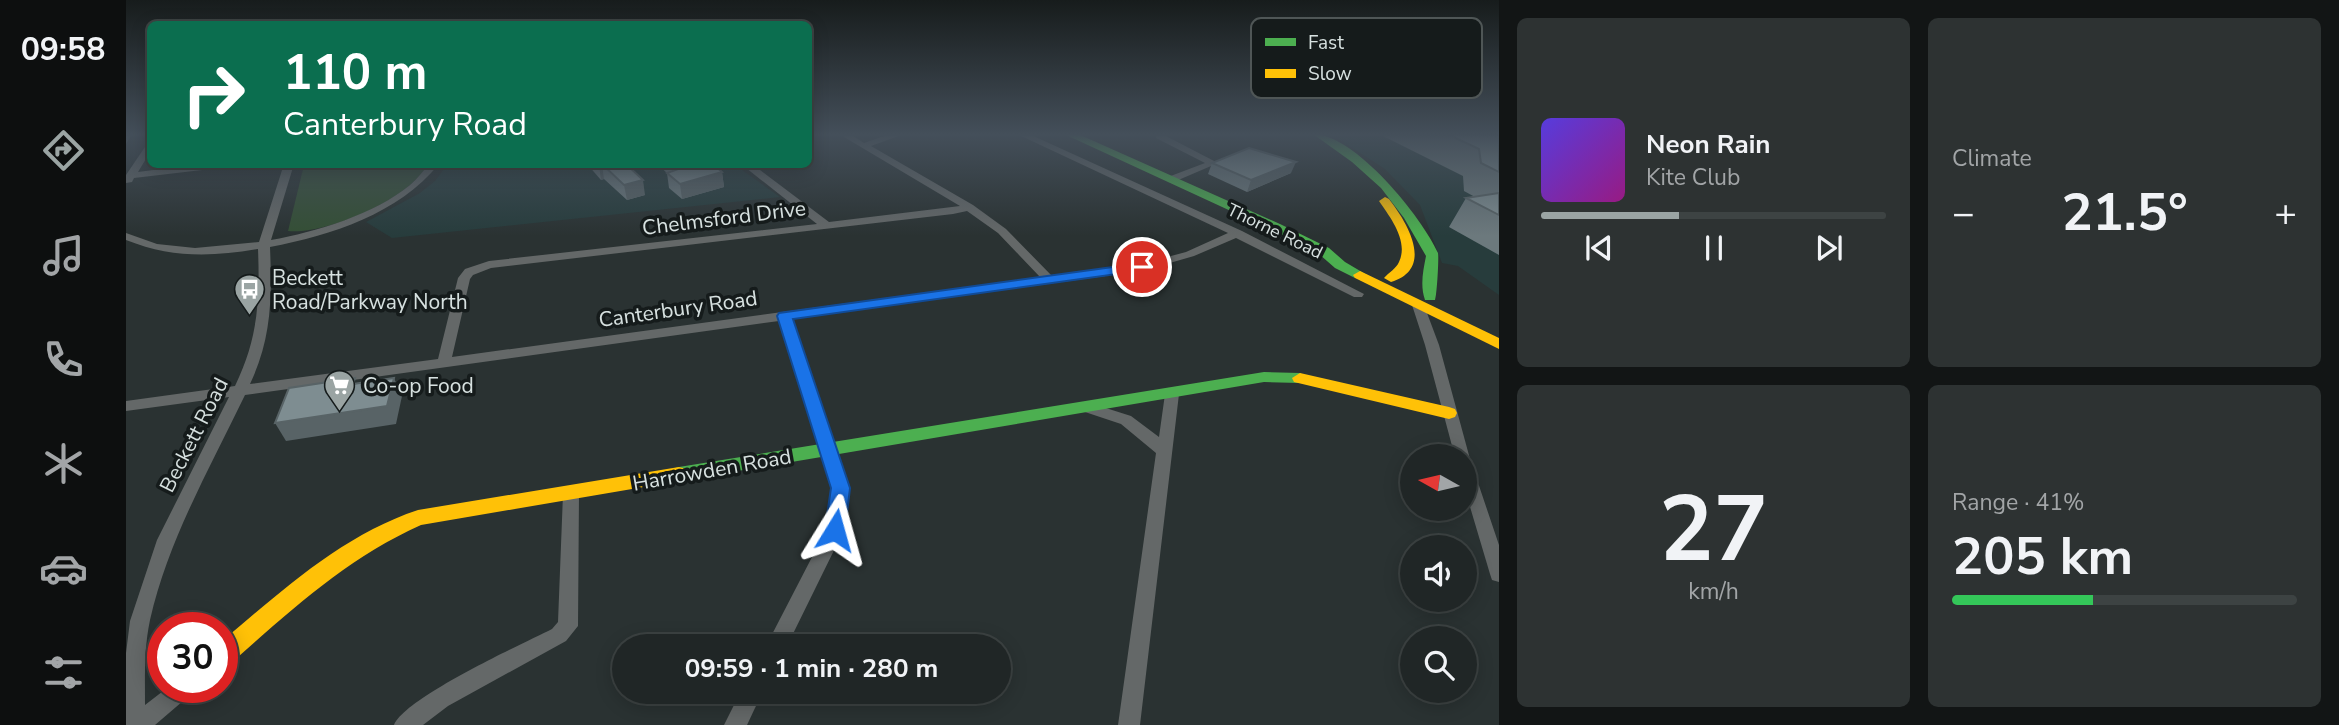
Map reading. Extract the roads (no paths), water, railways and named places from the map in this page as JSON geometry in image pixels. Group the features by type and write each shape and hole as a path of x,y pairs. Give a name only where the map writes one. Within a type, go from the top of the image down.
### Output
{"street":[{"path":"128,180 201,168"},
{"name":"Beckett Road","path":"136,725 135,663 140,621 166,540 255,360 266,299 264,245 288,168"},
{"path":"126,236 146,246 197,252 264,245 318,232 389,204 422,181 432,168"},
{"path":"750,168 827,226"},
{"path":"902,168 969,206 1002,231 1050,281"},
{"name":"Thorne Road","path":"1095,168 1238,233 1358,294"},
{"name":"Thorne Road","path":"1146,168 1324,251 1340,265 1499,331"},
{"path":"1172,179 1201,168"},
{"path":"1356,168 1390,208 1404,237 1408,256 1406,263 1391,278"},
{"path":"1371,168 1411,216 1433,256 1424,301 1449,413 1459,444"},
{"name":"Chelmsford Drive","path":"444,362 464,278 479,268 969,206"},
{"name":"Canterbury Road","path":"126,406 1142,267 1190,254 1238,233"},
{"name":"Thorne Road","path":"1324,251 1339,253 1391,278 1424,301 1499,344"},
{"path":"782,634 835,530 840,488 830,450 784,316"},
{"name":"Harrowden Road","path":"238,643 344,556 392,526 418,518 1264,377 1306,377 1449,413"},
{"path":"1129,725 1172,394"},
{"path":"1090,408 1126,420 1165,451"},
{"path":"405,725 440,699 559,635 568,626 571,494"},
{"path":"1477,502 1499,574"},
{"path":"136,725 164,703"},
{"path":"735,725 746,704"}],"place":[{"name":"Beckett Road/Parkway North","path":"249,317"},
{"name":"Co-op Food","path":"340,413"}]}
